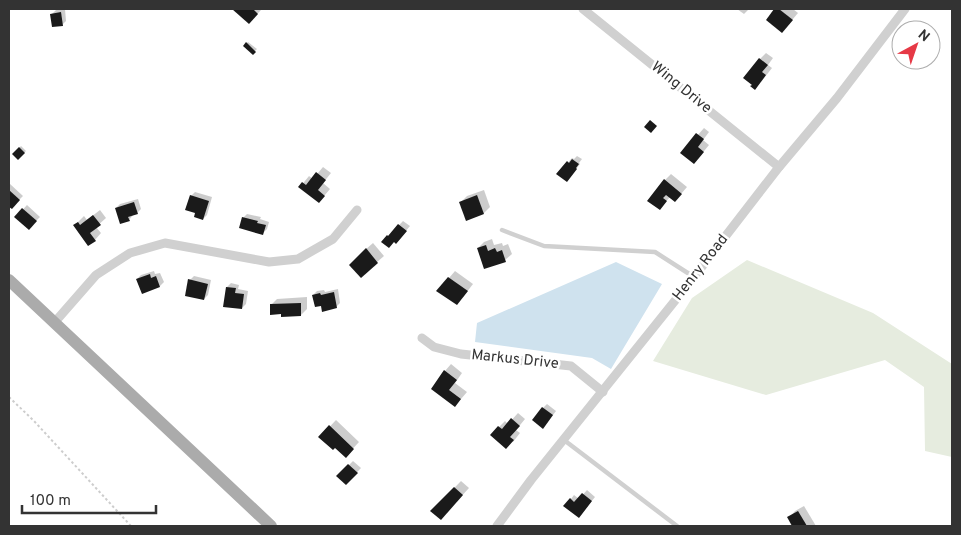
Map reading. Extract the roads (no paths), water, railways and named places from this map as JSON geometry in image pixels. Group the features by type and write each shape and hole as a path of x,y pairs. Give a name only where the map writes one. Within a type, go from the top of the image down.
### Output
{"main road":[{"path":"9,280 271,526"}],"street":[{"name":"Wing Drive","path":"584,9 779,167"},
{"name":"Henry Road","path":"497,526 779,167 837,98 904,9"},
{"path":"54,323 96,274 130,253 165,243 268,262 298,259 333,239 356,210"},
{"name":"Markus Drive","path":"422,338 434,347 461,354 571,366 603,392"}],"lane":[{"path":"502,230 544,246 655,252 694,277"},
{"path":"564,440 677,526"}],"water":[{"path":"616,262 662,284 611,369 592,358 475,342 477,323"}]}
